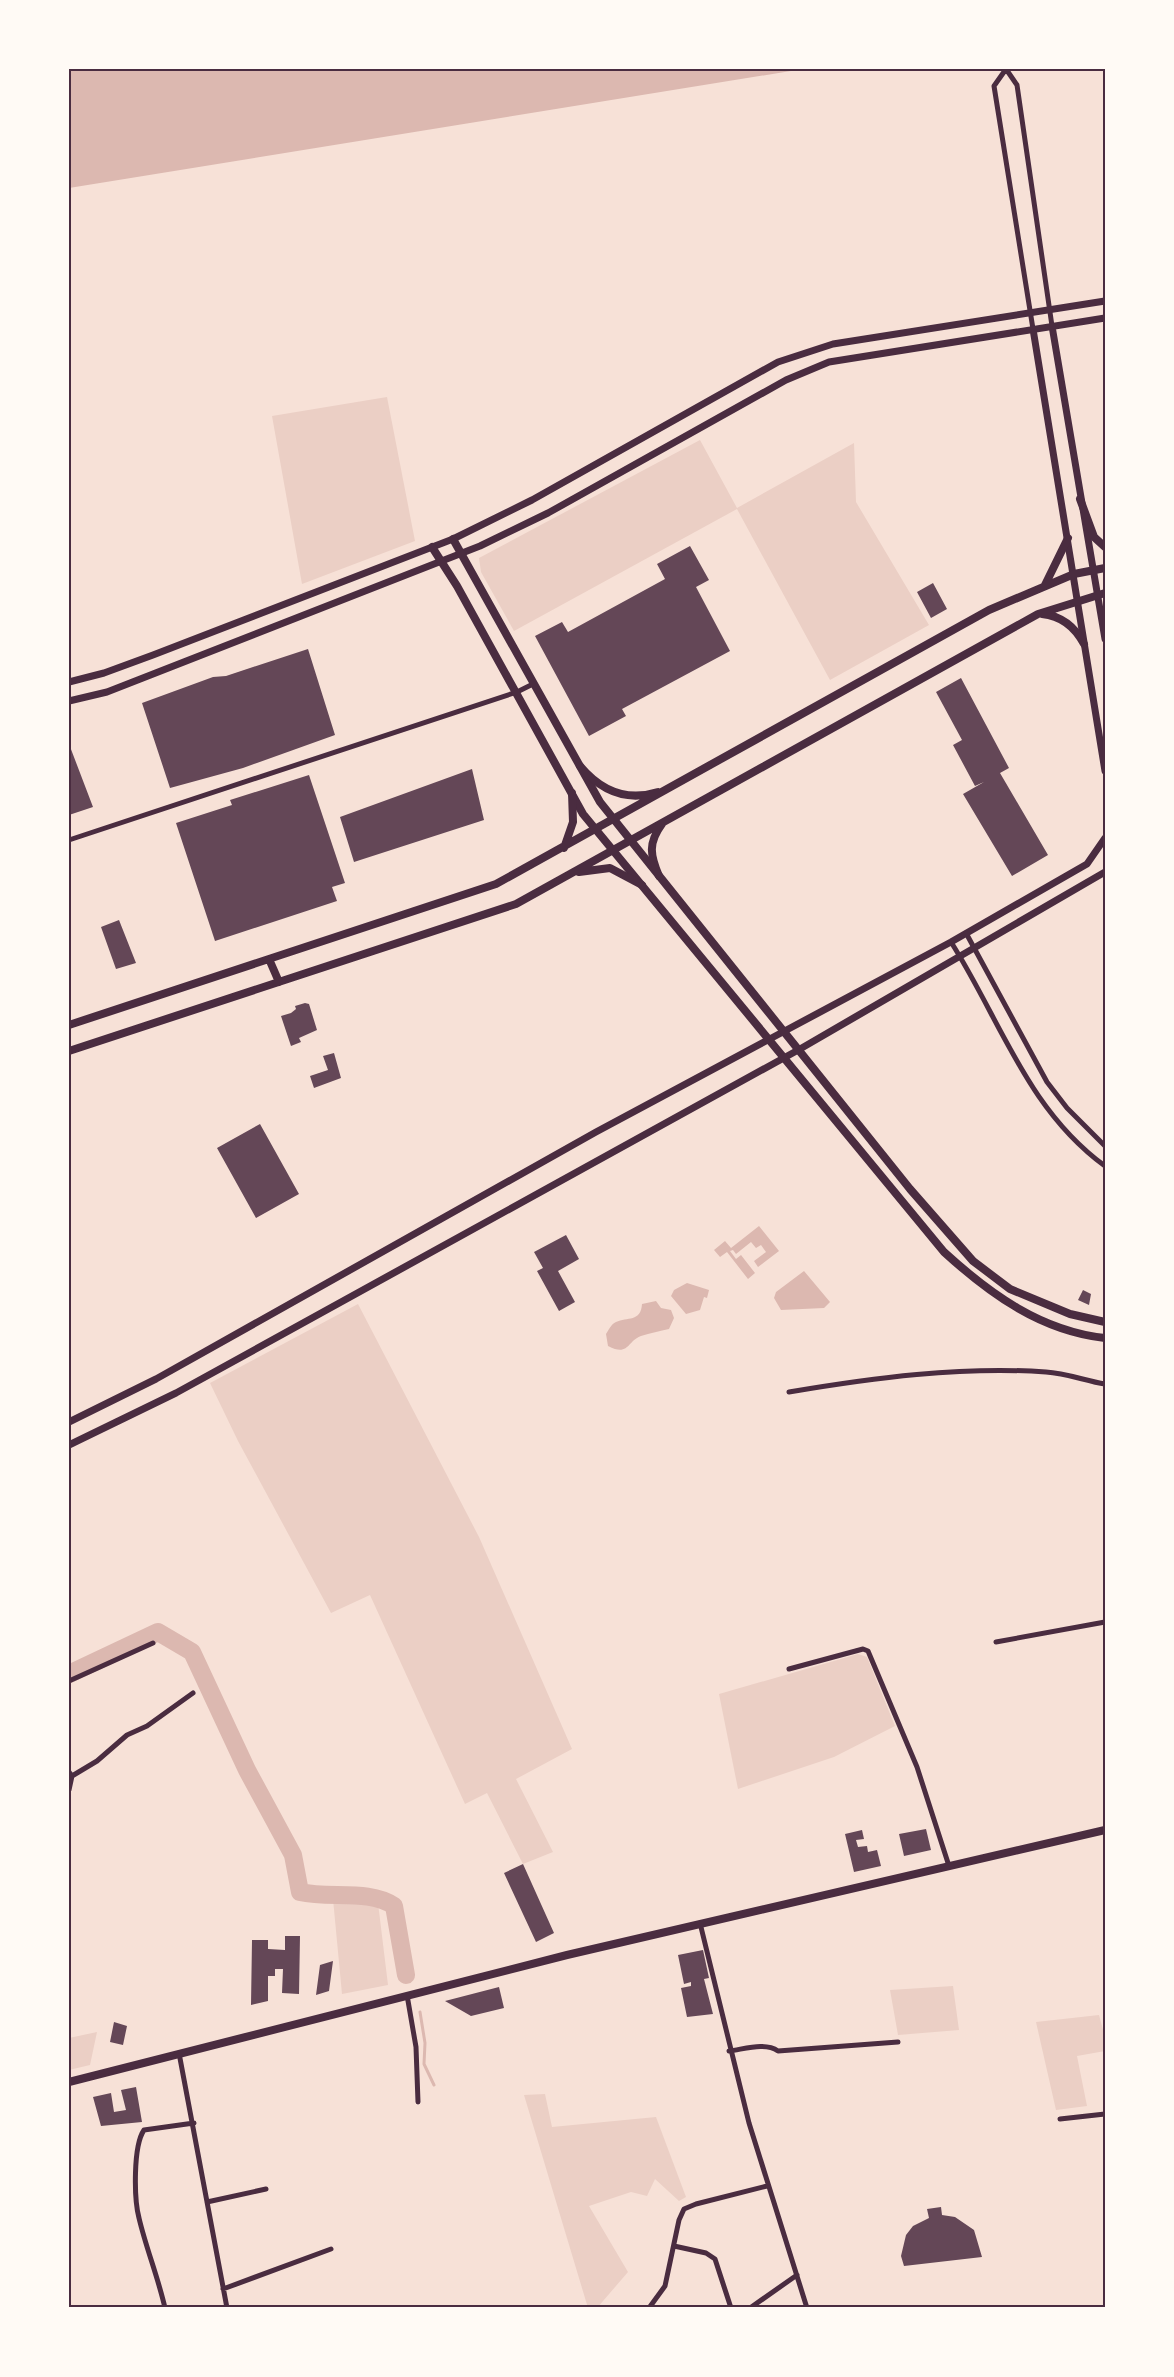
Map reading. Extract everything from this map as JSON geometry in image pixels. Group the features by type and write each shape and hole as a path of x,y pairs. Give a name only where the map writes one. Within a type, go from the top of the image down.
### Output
{"main road":[{"path":"1080,499 1094,537 1105,547"},
{"path":"1045,585 1068,538"},
{"path":"453,539 600,802 932,1214 973,1261 1010,1289 1070,1314 1105,1322"},
{"path":"432,547 457,586 572,793 596,830 920,1223 958,1264 1004,1302 1068,1330 1105,1338"},
{"path":"69,1025 496,884 615,820 989,610 1074,574 1105,568"},
{"path":"69,1051 516,904 1038,614 1100,593"},
{"path":"1038,614 1061,619 1078,634 1084,644"},
{"path":"580,766 599,785 622,795 646,795 673,787"},
{"path":"564,848 573,822 572,793"},
{"path":"659,876 650,847 664,821"},
{"path":"564,877 606,867 620,871 642,885"},
{"path":"269,959 279,982"},
{"path":"920,1223 932,1214"},
{"path":"69,2082 700,1923 1105,1830"}],"street":[{"path":"1105,639 1100,593 1091,571 1049,310 1017,85 1006,69 994,86 1105,771"},
{"path":"69,682 104,673 158,653 453,539 540,495 778,362 833,344 1105,301"},
{"path":"69,701 107,693 462,555 548,513 786,380 814,368 879,353 1105,318"},
{"path":"69,840 517,692 533,684"},
{"path":"69,1422 156,1379 783,1030 951,942 1087,864 1105,838"},
{"path":"69,1445 176,1392 800,1050 1105,872"},
{"path":"966,933 1047,1082 1067,1108 1105,1146"},
{"path":"951,942 1033,1091 1073,1141 1105,1166"},
{"path":"789,1392 852,1383 985,1371 1048,1372 1105,1384"},
{"path":"996,1642 1105,1622"},
{"path":"69,1681 153,1643"},
{"path":"789,1670 863,1649 868,1651 917,1767 949,1866"},
{"path":"69,1790 70,1774 97,1761 127,1735 147,1726 193,1693"},
{"path":"700,1923 729,2051 767,2186 807,2308"},
{"path":"407,1995 416,2047 418,2102"},
{"path":"729,2051 762,2047 778,2051 898,2042"},
{"path":"179,2053 227,2308"},
{"path":"1060,2119 1105,2114"},
{"path":"165,2308 157,2271 139,2216 138,2143 144,2130 194,2123"},
{"path":"649,2308 665,2286 679,2220 684,2209 767,2186"},
{"path":"207,2202 266,2189"},
{"path":"674,2246 706,2253 715,2259 731,2308"},
{"path":"223,2289 331,2249"},
{"path":"750,2308 797,2275"}],"shaded area":[{"path":"69,69 803,69 69,188"},
{"path":"387,397 415,541 302,584 272,416"},
{"path":"700,440 737,508 854,443 856,502 929,625 830,680 737,509 514,631 481,572 479,558"},
{"path":"759,1226 779,1251 758,1267 754,1261 766,1252 761,1245 756,1248 751,1242 736,1254 733,1250 730,1251 736,1259 741,1255 755,1273 748,1279 727,1252 720,1257 714,1250 725,1241 731,1248"},
{"path":"804,1271 830,1302 824,1308 781,1310 774,1298 776,1292"},
{"path":"687,1283 709,1290 700,1310 686,1314 671,1296 674,1290"},
{"path":"656,1301 661,1308 671,1310 674,1318 669,1329 636,1338 624,1349 608,1346 606,1334 613,1324 633,1318 639,1314 642,1304"},
{"path":"358,1304 479,1537 572,1749 516,1779 553,1852 523,1864 487,1793 465,1804 370,1595 331,1613 238,1441 210,1383"},
{"path":"858,1654 867,1657 895,1726 834,1757 738,1789 719,1694"},
{"path":"333,1899 378,1903 388,1985 342,1994"},
{"path":"953,1986 959,2030 898,2035 890,1990"},
{"path":"1099,2015 1105,2037 1105,2051 1077,2056 1087,2106 1056,2110 1036,2022"},
{"path":"97,2032 90,2065 69,2070 69,2038"},
{"path":"545,2094 552,2127 656,2117 686,2197 679,2201 655,2179 647,2196 631,2192 589,2206 628,2272 597,2308 588,2308 524,2095"}],"building":[{"path":"690,546 709,580 696,587 730,651 622,709 626,716 589,736 535,636 562,622 568,632 665,579 657,564"},
{"path":"933,583 947,609 931,618 917,592"},
{"path":"308,649 335,735 243,768 170,788 142,703 213,677 226,676"},
{"path":"961,678 1009,768 1000,773 1048,855 1012,876 963,794 984,782 975,786 953,745 962,740 936,692"},
{"path":"69,744 93,807 69,815"},
{"path":"472,769 484,820 354,862 340,817"},
{"path":"309,775 345,883 332,887 337,901 215,941 176,823 232,805 230,800"},
{"path":"119,920 136,963 116,969 101,927"},
{"path":"309,1004 317,1030 299,1038 301,1042 291,1046 281,1016 291,1013 296,1009 295,1006"},
{"path":"334,1053 341,1078 314,1088 310,1076 328,1070 323,1056"},
{"path":"260,1124 299,1194 256,1218 217,1148"},
{"path":"566,1235 579,1259 558,1271 575,1302 559,1311 537,1271 543,1268 534,1252"},
{"path":"1083,1290 1091,1294 1089,1305 1078,1300"},
{"path":"926,1829 931,1850 904,1856 899,1834"},
{"path":"862,1830 864,1839 856,1840 858,1847 867,1846 868,1852 877,1850 881,1866 854,1872 845,1834"},
{"path":"523,1864 554,1933 536,1942 504,1873"},
{"path":"285,1936 300,1936 299,1994 282,1993 283,1969 275,1969 275,1976 268,1976 268,2001 251,2005 252,1940 268,1940 268,1949 285,1950"},
{"path":"703,1950 709,1978 704,1979 713,2014 687,2017 681,1988 691,1986 691,1982 684,1984 678,1955"},
{"path":"333,1961 329,1991 316,1995 320,1965"},
{"path":"499,1987 504,2008 471,2016 445,2001"},
{"path":"114,2022 127,2026 123,2045 110,2042"},
{"path":"136,2087 142,2122 101,2126 93,2097 111,2093 114,2112 126,2110 121,2090"},
{"path":"941,2207 942,2215 955,2217 974,2230 982,2257 904,2266 901,2256 906,2235 913,2226 929,2218 927,2209"}],"waterway":[{"path":"69,1674 158,1632 192,1652 247,1770 293,1855 300,1892 361,1896 384,1901 394,1906 406,1975"},
{"path":"420,2012 425,2043 424,2064 434,2085"}]}
